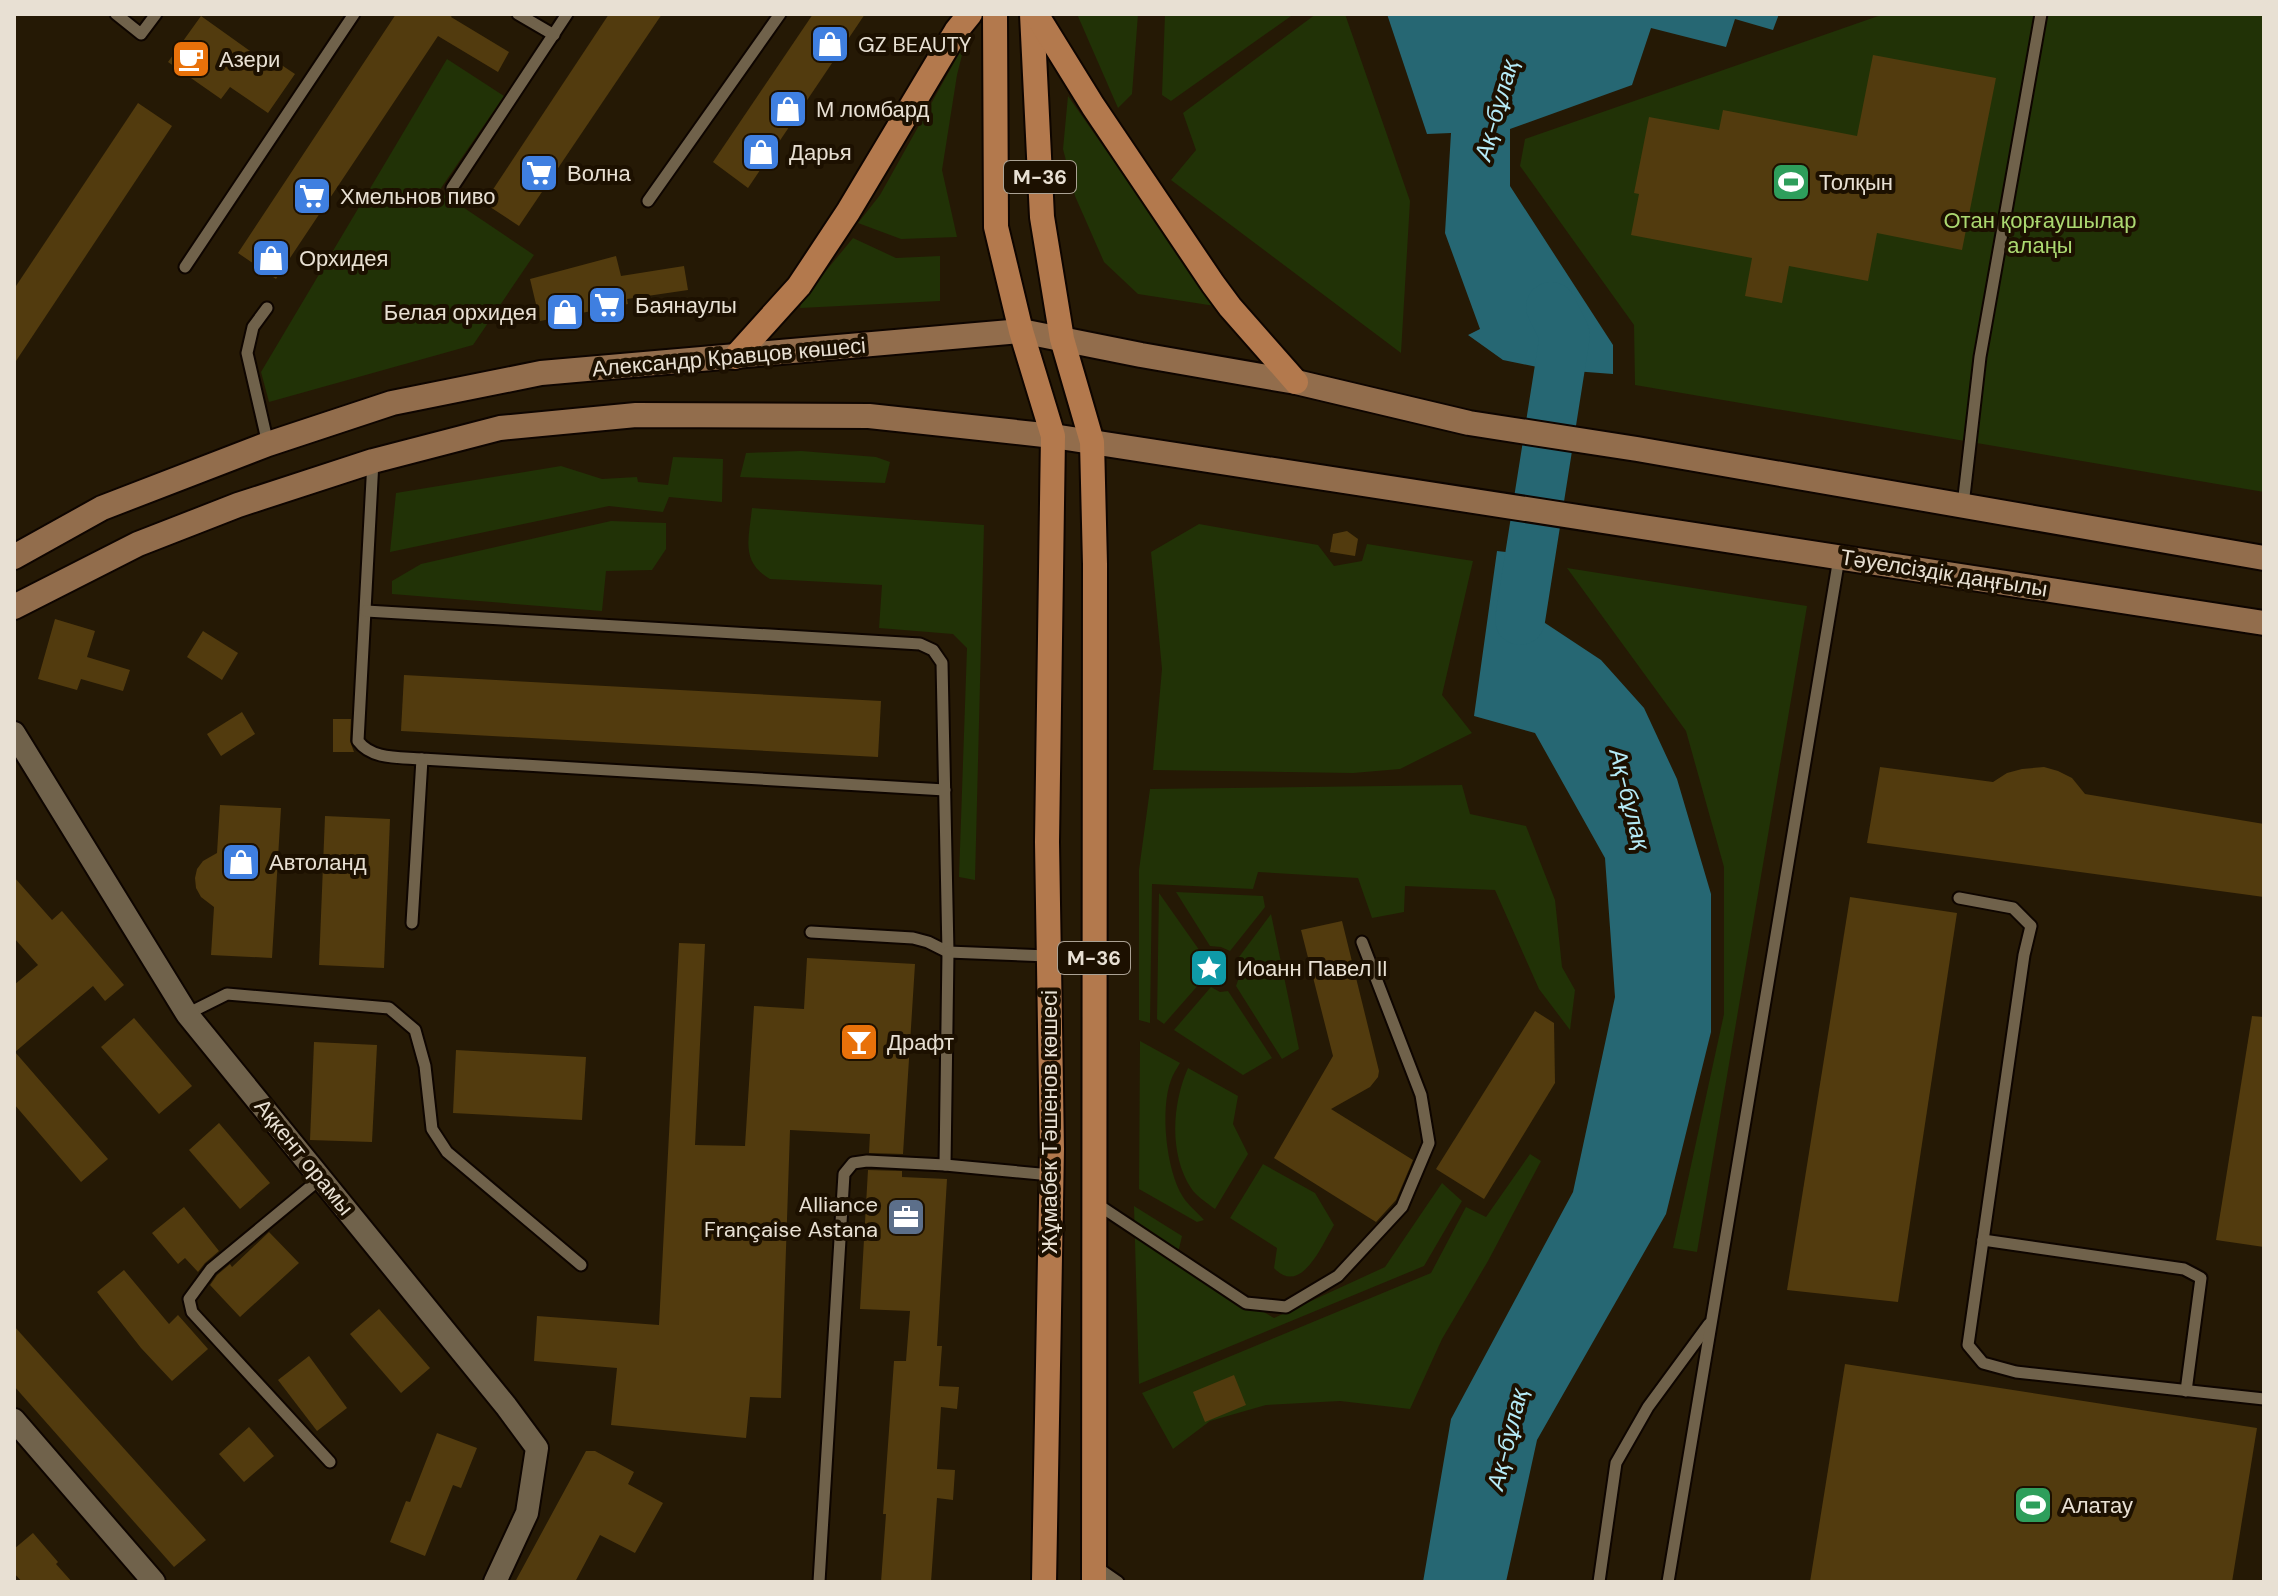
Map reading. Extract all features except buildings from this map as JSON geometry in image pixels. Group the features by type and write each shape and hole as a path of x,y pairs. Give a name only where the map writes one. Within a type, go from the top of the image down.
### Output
{"main road":[{"path":"735,357 799,286 848,212 957,30 970,14"},
{"name":"M-36","path":"995,14 996,227 1021,331"},
{"path":"1034,14 1213,284 1296,382"},
{"name":"M-36","path":"1034,14 1042,217 1062,339"},
{"name":"Александр Кравцов көшесі","path":"14,557 102,508 268,444 392,403 541,373 1021,331 1296,382 1469,423 1963,506"},
{"name":"Жұмабек Тәшенов көшесі","path":"1021,331 1053,436 1047,842 1051,1175 1044,1582"},
{"name":"Жұмабек Тәшенов көшесі","path":"1062,339 1092,442 1095,564 1094,1574"},
{"path":"14,607 138,544 238,505 373,461 500,428 636,415 869,416 1092,442"},
{"name":"Тәуелсіздік даңғылы","path":"1092,442 2264,623"},
{"path":"1963,506 2264,558"}],"street":[{"name":"Ақкент орамы","path":"14,733 187,1014 537,1448 527,1513 495,1582"},
{"path":"14,1420 154,1582"}],"lane":[{"path":"116,14 141,34 156,14"},
{"path":"185,267 354,14"},
{"path":"518,14 554,35"},
{"path":"452,188 567,14"},
{"path":"648,201 780,14"},
{"path":"1963,506 1980,357 2041,14"},
{"path":"267,308 253,327 247,353 268,444"},
{"path":"373,461 358,741 365,751 422,759 945,790"},
{"path":"1668,1582 1839,557"},
{"path":"366,611 920,644 933,650 942,663 945,790 948,952 945,1165"},
{"path":"412,923 422,759"},
{"path":"1959,898 2013,908 2031,926 2024,955 1968,1345 1983,1363 2016,1372 2264,1399"},
{"path":"811,932 913,938 948,952 1049,956"},
{"path":"1094,1202 1246,1303 1286,1307 1338,1276 1402,1207 1429,1143 1421,1095 1362,942"},
{"path":"187,1014 227,994 389,1008 415,1030 425,1066 432,1129 447,1152 581,1265"},
{"path":"819,1582 844,1174 853,1163 867,1161 1051,1175"},
{"path":"321,1178 211,1269 189,1299 192,1312 330,1462"},
{"path":"1983,1240 2184,1269 2201,1278 2186,1391"},
{"path":"1599,1582 1616,1463 1648,1407 1712,1320"},
{"path":"1094,1574 1118,1582"}],"green space":[{"path":"1077,14 1138,14 1132,94 1118,108"},
{"path":"1165,14 1294,14 1171,101 1162,95"},
{"path":"1316,14 1345,14 1410,201 1401,353 1171,180 1196,150 1183,113"},
{"name":"Отан қорғаушылар алаңы","path":"1884,14 2264,14 2264,492 1635,385 1634,325 1520,166 1525,139"},
{"path":"965,43 942,170 957,237 901,239 858,223 880,195"},
{"path":"447,59 504,96 439,191 534,255 473,345 269,402 261,372"},
{"path":"1068,96 1215,306 1138,294 1104,262 1075,196 1063,149"},
{"path":"853,238 896,258 940,256 940,301 800,308 802,300"},
{"path":"801,451 876,457 890,462 885,483 740,477 746,453"},
{"path":"673,457 723,459 722,502 669,497 663,512 609,506 390,552 396,493 561,466 602,479 637,477 638,482 668,485"},
{"path":"752,508 984,525 975,880 959,877 967,648 953,634 879,628 882,585 770,579 760,572 750,557 748,539"},
{"path":"611,521 666,523 666,549 652,570 606,571 602,611 392,594 392,581 421,564"},
{"path":"1199,524 1318,545 1334,566 1362,561 1367,544 1473,561 1442,695 1472,733 1400,769 1353,773 1153,770 1162,669 1151,552"},
{"path":"1567,568 1807,606 1697,1252 1673,1248 1724,1014 1724,867 1686,731"},
{"path":"1462,785 1470,814 1526,826 1555,900 1562,967 1575,990 1570,1030 1539,989 1495,890 1405,886 1404,912 1372,918 1358,878 1258,872 1253,889 1152,884 1150,1023 1139,1020 1139,870 1150,789"},
{"path":"1176,892 1263,896 1265,907 1230,951 1210,946"},
{"path":"1159,893 1202,954 1197,970 1200,983 1164,1024 1157,1019"},
{"path":"1271,914 1299,1049 1282,1059 1236,986 1241,972 1239,957"},
{"path":"1211,987 1220,992 1228,991 1272,1058 1243,1075 1174,1030"},
{"path":"1140,1041 1180,1063 1168,1092 1166,1139 1177,1185 1183,1197 1204,1220 1197,1222 1139,1189"},
{"path":"1188,1068 1238,1096 1233,1124 1248,1154 1215,1209 1193,1191 1184,1175 1176,1145 1176,1113"},
{"path":"1530,1154 1541,1161 1442,1339 1410,1409 1340,1401 1266,1405 1210,1421 1173,1449 1142,1393 1431,1273 1466,1207 1486,1217"},
{"path":"1263,1164 1315,1193 1334,1225 1310,1265 1293,1276 1284,1275 1274,1268 1277,1248 1230,1218"},
{"path":"1442,1183 1462,1201 1424,1266 1139,1384 1134,1206 1182,1236 1176,1261 1274,1318 1385,1267"}],"water":[{"path":"1387,14 1779,14 1773,30 1735,19 1726,47 1651,28 1632,85 1510,129 1510,186 1613,345 1613,374 1547,369 1503,360 1468,335 1480,329 1445,233 1451,133 1427,134"},
{"path":"1497,551 1552,557 1542,621 1601,660 1644,708 1677,779 1711,894 1711,1032 1666,1214 1537,1440 1506,1582 1423,1582 1451,1419 1573,1192 1615,997 1605,858 1535,733 1474,716"}],"waterway":[{"name":"Ақ-бұлақ","path":"1520,620 1565,335 1551,307"}],"place":[{"name":"GZ BEAUTY","path":"830,44"},
{"name":"Азери","path":"191,59"},
{"name":"М ломбард","path":"788,109"},
{"name":"Дарья","path":"761,152"},
{"name":"Волна","path":"539,173"},
{"name":"Толқын","path":"1791,182"},
{"name":"Хмельнов пиво","path":"312,196"},
{"name":"Орхидея","path":"271,258"},
{"name":"Баянаулы","path":"607,305"},
{"name":"Белая орхидея","path":"565,312"},
{"name":"Автоланд","path":"241,862"},
{"name":"Иоанн Павел II","path":"1209,968"},
{"name":"Драфт","path":"859,1042"},
{"name":"Alliance Française Astana","path":"906,1217"},
{"name":"Алатау","path":"2033,1505"}]}
